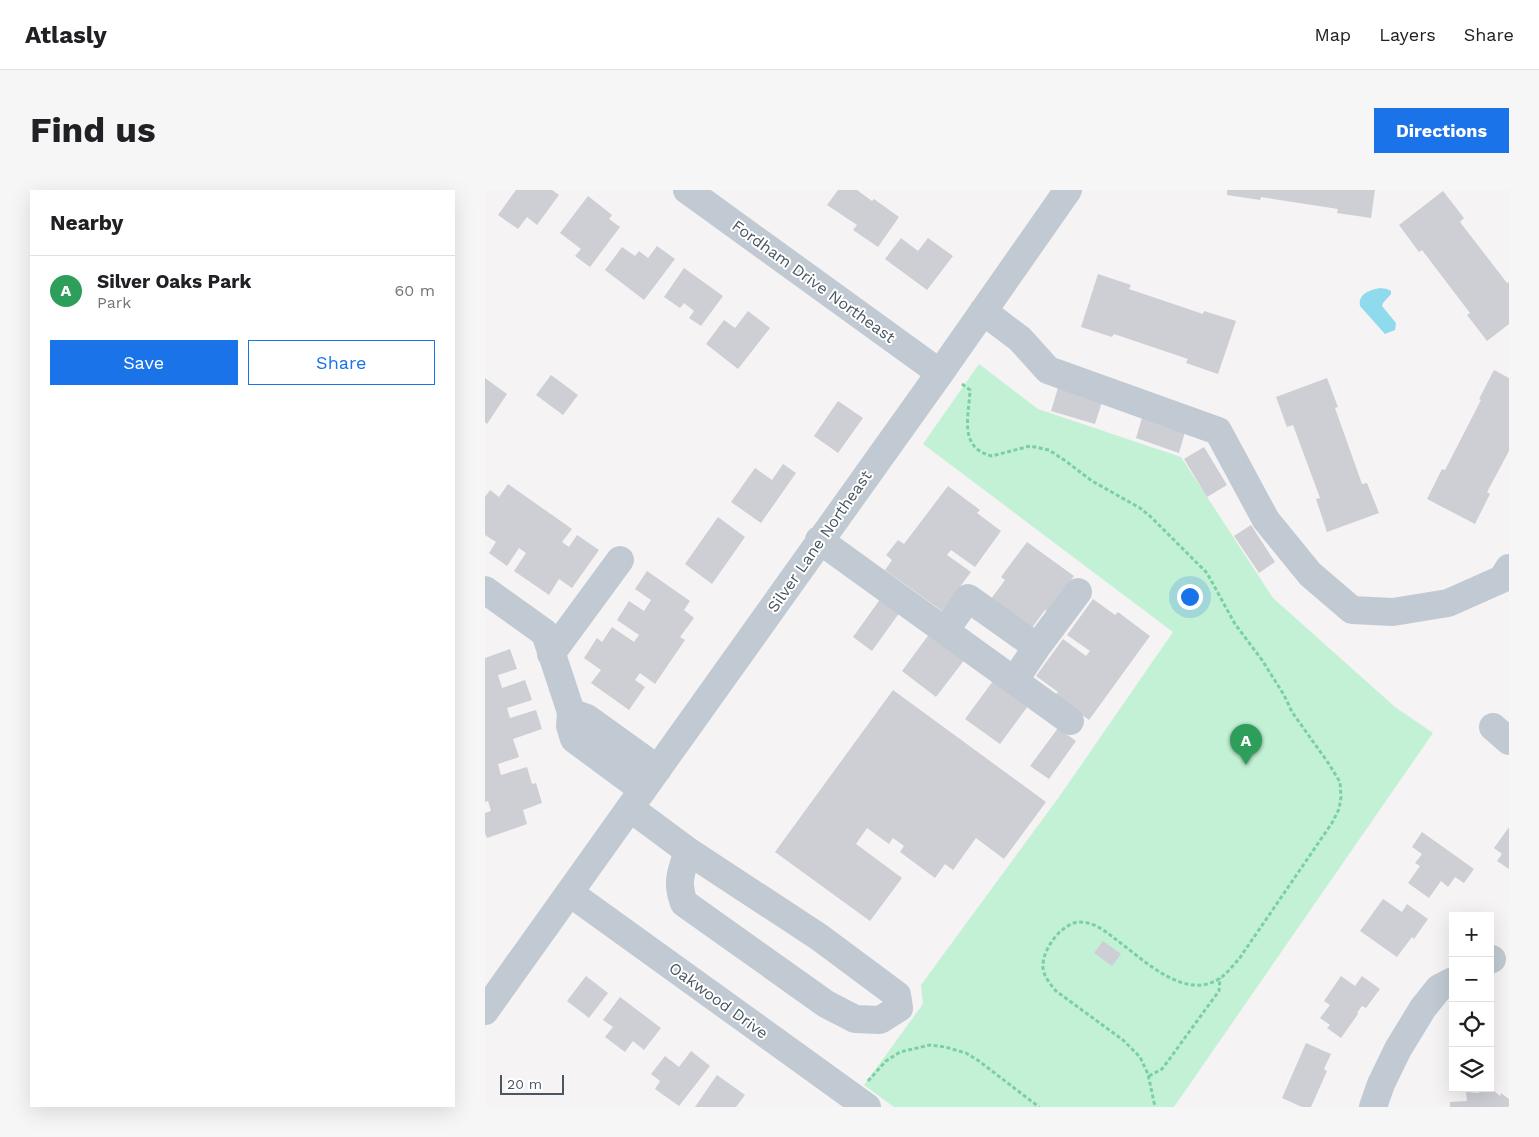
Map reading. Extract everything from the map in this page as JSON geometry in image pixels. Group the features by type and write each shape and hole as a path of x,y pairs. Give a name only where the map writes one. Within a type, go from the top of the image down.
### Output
{"street":[{"name":"Fordham Drive Northeast","path":"687,190 951,378"},
{"name":"Silver Lane Northeast","path":"485,1011 819,540 951,378 983,311 1068,190"},
{"path":"983,311 1020,339 1048,370 1218,431 1265,520 1309,574 1352,610 1393,612 1448,603 1502,579 1509,568"},
{"path":"819,540 1070,721"},
{"path":"551,654 620,560"},
{"path":"485,590 545,633 571,712 570,726 574,739 644,789 689,851 819,937 866,972 897,996 899,1008 880,1020 855,1019 826,1004 684,903 679,890 681,871 689,851"},
{"path":"1014,681 1078,592"},
{"path":"945,631 968,598 1037,647"},
{"name":"Oakwood Drive","path":"570,893 867,1095"},
{"path":"1373,1107 1381,1084 1398,1049 1423,1008 1439,988 1449,983"}],"path":[{"path":"951,378 971,390 967,435 970,442 976,448 992,456 1030,446 1049,450 1092,481 1151,516 1207,573 1235,624 1261,660 1292,712 1340,782 1341,797 1339,810 1332,823 1239,959 1220,978 1204,985 1184,984 1165,976 1099,926 1079,922 1064,928 1052,940 1045,953 1042,966 1049,982 1056,991 1123,1040 1140,1057 1149,1076 1155,1107"},
{"path":"1149,1076 1162,1069 1180,1046 1219,991 1220,978"},
{"path":"867,1095 886,1061 900,1052 930,1045 945,1047 966,1054 979,1061 1039,1107"}],"green space":[{"path":"979,364 1038,409 1181,457 1273,598 1395,707 1433,733 1174,1107 894,1107 864,1085 923,1004 921,985 1059,797 1173,632 923,444"}],"water":[{"path":"1380,288 1391,291 1391,294 1382,306 1396,323 1395,330 1385,334 1360,306 1361,298 1368,291"}],"building":[{"path":"516,190 552,190 559,195 537,225 527,217 518,229 498,215"},
{"path":"838,190 857,190 872,201 874,199 899,217 878,247 853,230 857,225 827,205"},
{"path":"1227,190 1375,190 1371,218 1337,213 1338,209 1261,197 1260,200 1227,195"},
{"path":"1443,191 1464,218 1460,222 1507,283 1509,282 1509,324 1487,341 1467,315 1470,313 1422,250 1419,252 1399,225"},
{"path":"588,196 612,215 609,219 620,227 590,267 575,256 581,249 560,233"},
{"path":"901,238 918,251 928,238 953,256 927,290 885,259"},
{"path":"657,246 675,259 644,300 605,270 622,247 635,256 639,251 648,258"},
{"path":"684,268 723,296 701,326 689,318 694,311 684,303 680,308 664,297"},
{"path":"1098,274 1131,285 1129,289 1203,314 1204,311 1236,321 1218,374 1186,363 1188,359 1114,334 1112,337 1081,327"},
{"path":"748,311 770,328 738,369 706,344 724,320 735,328"},
{"path":"1494,370 1509,378 1509,451 1487,492 1490,494 1475,524 1427,499 1442,469 1445,470 1481,400 1479,399"},
{"path":"551,375 578,395 563,415 536,395"},
{"path":"485,378 507,394 487,424 485,422"},
{"path":"1327,378 1338,407 1335,408 1362,484 1367,483 1379,513 1327,532 1316,499 1320,498 1293,425 1287,427 1276,397"},
{"path":"1058,388 1102,402 1095,424 1051,411"},
{"path":"838,401 863,418 838,453 814,436"},
{"path":"1142,418 1185,432 1179,453 1136,438"},
{"path":"1204,447 1227,485 1207,497 1184,459"},
{"path":"783,464 796,473 761,523 731,502 755,468 772,480"},
{"path":"508,484 572,529 562,542 569,547 577,535 599,550 572,588 559,579 549,595 514,571 526,553 519,548 507,566 489,553 496,542 485,535 485,497 490,490 499,497"},
{"path":"948,486 980,510 977,513 1001,531 975,567 951,550 947,555 971,572 942,611 885,570 892,560 886,555 898,540 904,544"},
{"path":"718,517 745,537 712,584 685,564"},
{"path":"1251,525 1275,562 1259,573 1234,536"},
{"path":"1027,542 1074,576 1048,612 1045,610 1029,632 988,603 1005,580 1001,577"},
{"path":"647,571 690,601 684,610 694,618 680,637 685,640 655,684 640,673 635,680 645,687 629,710 591,683 601,670 584,658 597,638 602,642 612,627 634,642 639,635 617,620 629,601 644,611 651,600 635,589"},
{"path":"881,598 900,612 872,651 853,637"},
{"path":"1093,599 1115,615 1118,612 1150,636 1089,720 1055,695 1058,692 1036,676 1063,639 1086,656 1090,651 1067,635"},
{"path":"930,633 965,659 936,697 902,671"},
{"path":"510,649 517,669 498,675 502,688 525,680 532,700 507,708 510,718 536,710 542,729 513,739 519,757 498,764 501,775 527,767 532,784 536,783 542,803 523,810 527,824 487,838 485,833 485,813 491,811 488,801 485,802 485,658"},
{"path":"993,681 1028,706 1000,744 965,719"},
{"path":"893,690 1046,802 1004,859 976,838 953,870 945,864 935,878 900,852 904,846 893,838 889,844 867,828 856,844 902,878 870,921 775,852"},
{"path":"1058,728 1076,741 1049,779 1030,766"},
{"path":"1509,827 1509,869 1497,861 1502,854 1494,848"},
{"path":"1422,832 1474,869 1464,883 1455,877 1448,887 1441,881 1429,898 1408,883 1420,866 1415,863 1422,854 1412,847"},
{"path":"1383,899 1402,912 1407,904 1428,919 1414,939 1412,937 1397,957 1360,931"},
{"path":"1103,941 1121,954 1112,966 1094,953"},
{"path":"586,976 608,993 589,1018 567,1001"},
{"path":"1341,976 1355,986 1362,976 1380,989 1366,1008 1362,1006 1341,1038 1327,1028 1330,1025 1320,1018 1330,1005 1324,1001"},
{"path":"620,997 661,1028 644,1050 633,1041 625,1052 605,1037 613,1027 603,1020"},
{"path":"1306,1043 1331,1054 1324,1069 1327,1071 1311,1107 1302,1107 1282,1098"},
{"path":"691,1051 710,1066 679,1106 655,1089 660,1081 651,1074 665,1056 679,1067"},
{"path":"717,1075 745,1095 736,1107 695,1107"},
{"path":"1494,1091 1500,1096 1501,1093 1509,1099 1509,1106 1450,1107 1450,1102 1467,1101 1466,1092 1479,1093"}],"place":[{"name":"Silver Oaks Park","path":"1246,765"}]}
